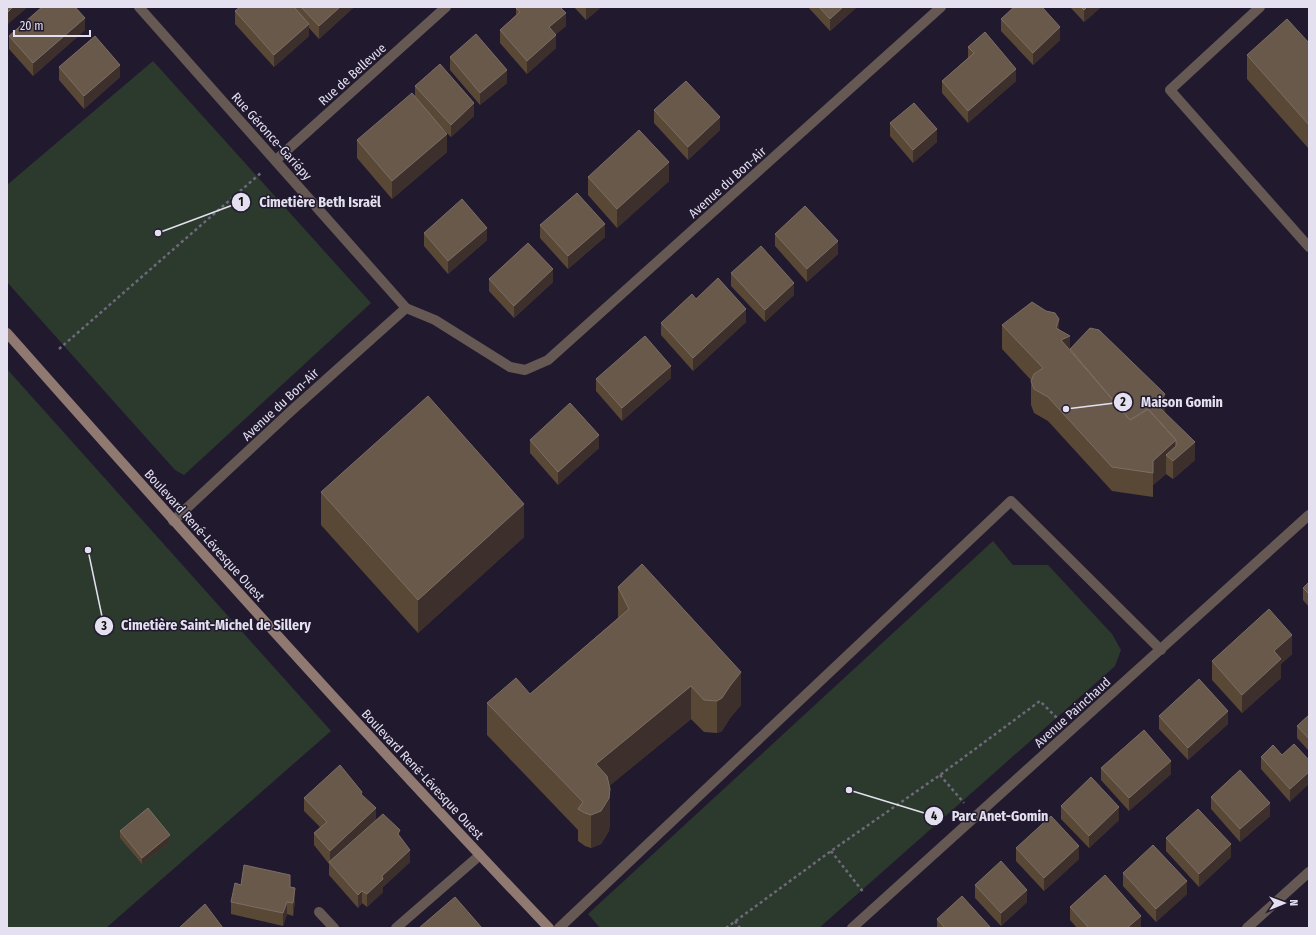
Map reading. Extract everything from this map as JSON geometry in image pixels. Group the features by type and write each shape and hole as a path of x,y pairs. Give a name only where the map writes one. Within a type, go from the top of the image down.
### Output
{"main road":[{"name":"Boulevard René-Lévesque Ouest","path":"7,333 173,521 549,928"}],"street":[{"name":"Rue Géronce-Gariépy","path":"139,7 406,308 435,320 510,367 525,370"},
{"name":"Rue de Bellevue","path":"276,160 446,7"},
{"name":"Avenue du Bon-Air","path":"525,370 548,360 941,7"},
{"path":"1260,7 1170,90 1309,247"},
{"name":"Avenue du Bon-Air","path":"173,521 291,411 406,308"},
{"path":"559,928 1012,502 1161,650"},
{"name":"Avenue Painchaud","path":"852,928 1309,515"},
{"path":"396,928 480,855"},
{"path":"1247,928 1309,872"},
{"path":"319,912 334,928"}],"path":[{"path":"59,349 276,160"},
{"path":"726,928 831,851 940,775 1040,700 1070,732"},
{"path":"940,775 976,817"},
{"path":"831,851 875,908"},
{"path":"735,921 740,928"}],"green space":[{"path":"153,61 371,303 184,475 175,470 7,282 7,185"},
{"path":"7,369 331,731 106,928 7,928"},
{"path":"993,541 1013,565 1048,565 1112,634 1121,650 1115,666 819,928 600,928 588,914"}],"building":[{"path":"7,7 13,7 7,13"},
{"path":"42,7 75,7 85,18 33,63 9,36"},
{"path":"240,7 294,7 309,24 274,55 235,11"},
{"path":"301,7 340,7 319,26"},
{"path":"560,7 566,13 549,27 556,35 527,61 500,30 520,12 516,8"},
{"path":"819,7 843,7 830,19"},
{"path":"1014,7 1042,7 1060,27 1033,53 1001,19"},
{"path":"1287,19 1309,43 1309,125 1247,55"},
{"path":"985,32 1016,69 968,111 942,81 974,53 968,47"},
{"path":"476,34 507,70 480,93 450,57"},
{"path":"95,36 120,65 84,96 59,67"},
{"path":"440,64 474,103 451,125 415,86"},
{"path":"686,81 720,117 688,147 654,110"},
{"path":"412,93 447,134 392,181 357,140"},
{"path":"914,103 937,129 913,150 890,123"},
{"path":"639,130 669,162 617,209 588,177"},
{"path":"577,193 605,224 568,256 540,225"},
{"path":"462,199 487,228 448,261 424,233"},
{"path":"805,206 838,241 807,269 775,234"},
{"path":"528,243 553,269 514,306 489,279"},
{"path":"761,246 794,283 765,310 731,273"},
{"path":"718,278 746,309 693,358 661,323 692,294 696,299"},
{"path":"1032,302 1046,311 1055,313 1059,319 1056,328 1070,336 1061,340 1130,420 1148,409 1176,440 1153,461 1153,473 1112,467 1048,397 1034,389 1031,381 1034,374 1043,368 1002,325"},
{"path":"1090,328 1099,330 1165,394 1157,405 1195,442 1173,461 1166,455 1176,446 1176,440 1148,409 1130,420 1070,349"},
{"path":"645,336 671,366 622,408 596,379"},
{"path":"428,396 524,504 418,600 321,492"},
{"path":"570,403 599,435 558,472 530,440"},
{"path":"642,564 741,672 722,698 717,701 704,700 691,686 596,764 607,776 610,789 609,798 601,811 591,815 578,809 583,802 487,703 516,678 530,694 629,609 618,587"},
{"path":"1309,582 1309,594 1303,588"},
{"path":"1269,609 1292,635 1274,651 1281,659 1242,695 1212,661"},
{"path":"1199,679 1228,711 1188,748 1159,716"},
{"path":"1309,715 1309,739 1297,726"},
{"path":"1144,730 1171,761 1129,798 1101,768"},
{"path":"1294,744 1309,760 1309,772 1290,789 1261,757 1273,745 1282,755"},
{"path":"340,765 362,792 361,794 376,808 330,851 314,833 327,822 304,798"},
{"path":"1240,770 1270,803 1240,829 1211,797"},
{"path":"1091,777 1119,807 1089,836 1061,806"},
{"path":"148,808 170,835 142,858 120,831"},
{"path":"1198,809 1231,844 1199,874 1166,838"},
{"path":"383,814 400,830 398,834 410,850 382,876 383,879 367,894 362,891 358,895 329,862"},
{"path":"1051,816 1079,846 1044,878 1016,848"},
{"path":"1153,845 1187,881 1156,909 1123,873"},
{"path":"1001,861 1027,890 1001,913 975,885"},
{"path":"244,865 290,875 290,887 295,888 293,903 287,902 283,913 231,902 235,883 241,885"},
{"path":"1105,875 1141,916 1127,928 1089,928 1070,907"},
{"path":"962,896 991,928 945,928 937,919"},
{"path":"455,897 482,928 419,928"},
{"path":"205,904 223,928 179,928"}],"place":[{"name":"Cimetière Beth Israël","path":"158,233"},
{"name":"Maison Gomin","path":"1066,409"},
{"name":"Cimetière Saint-Michel de Sillery","path":"88,550"},
{"name":"Parc Anet-Gomin","path":"849,790"}]}
